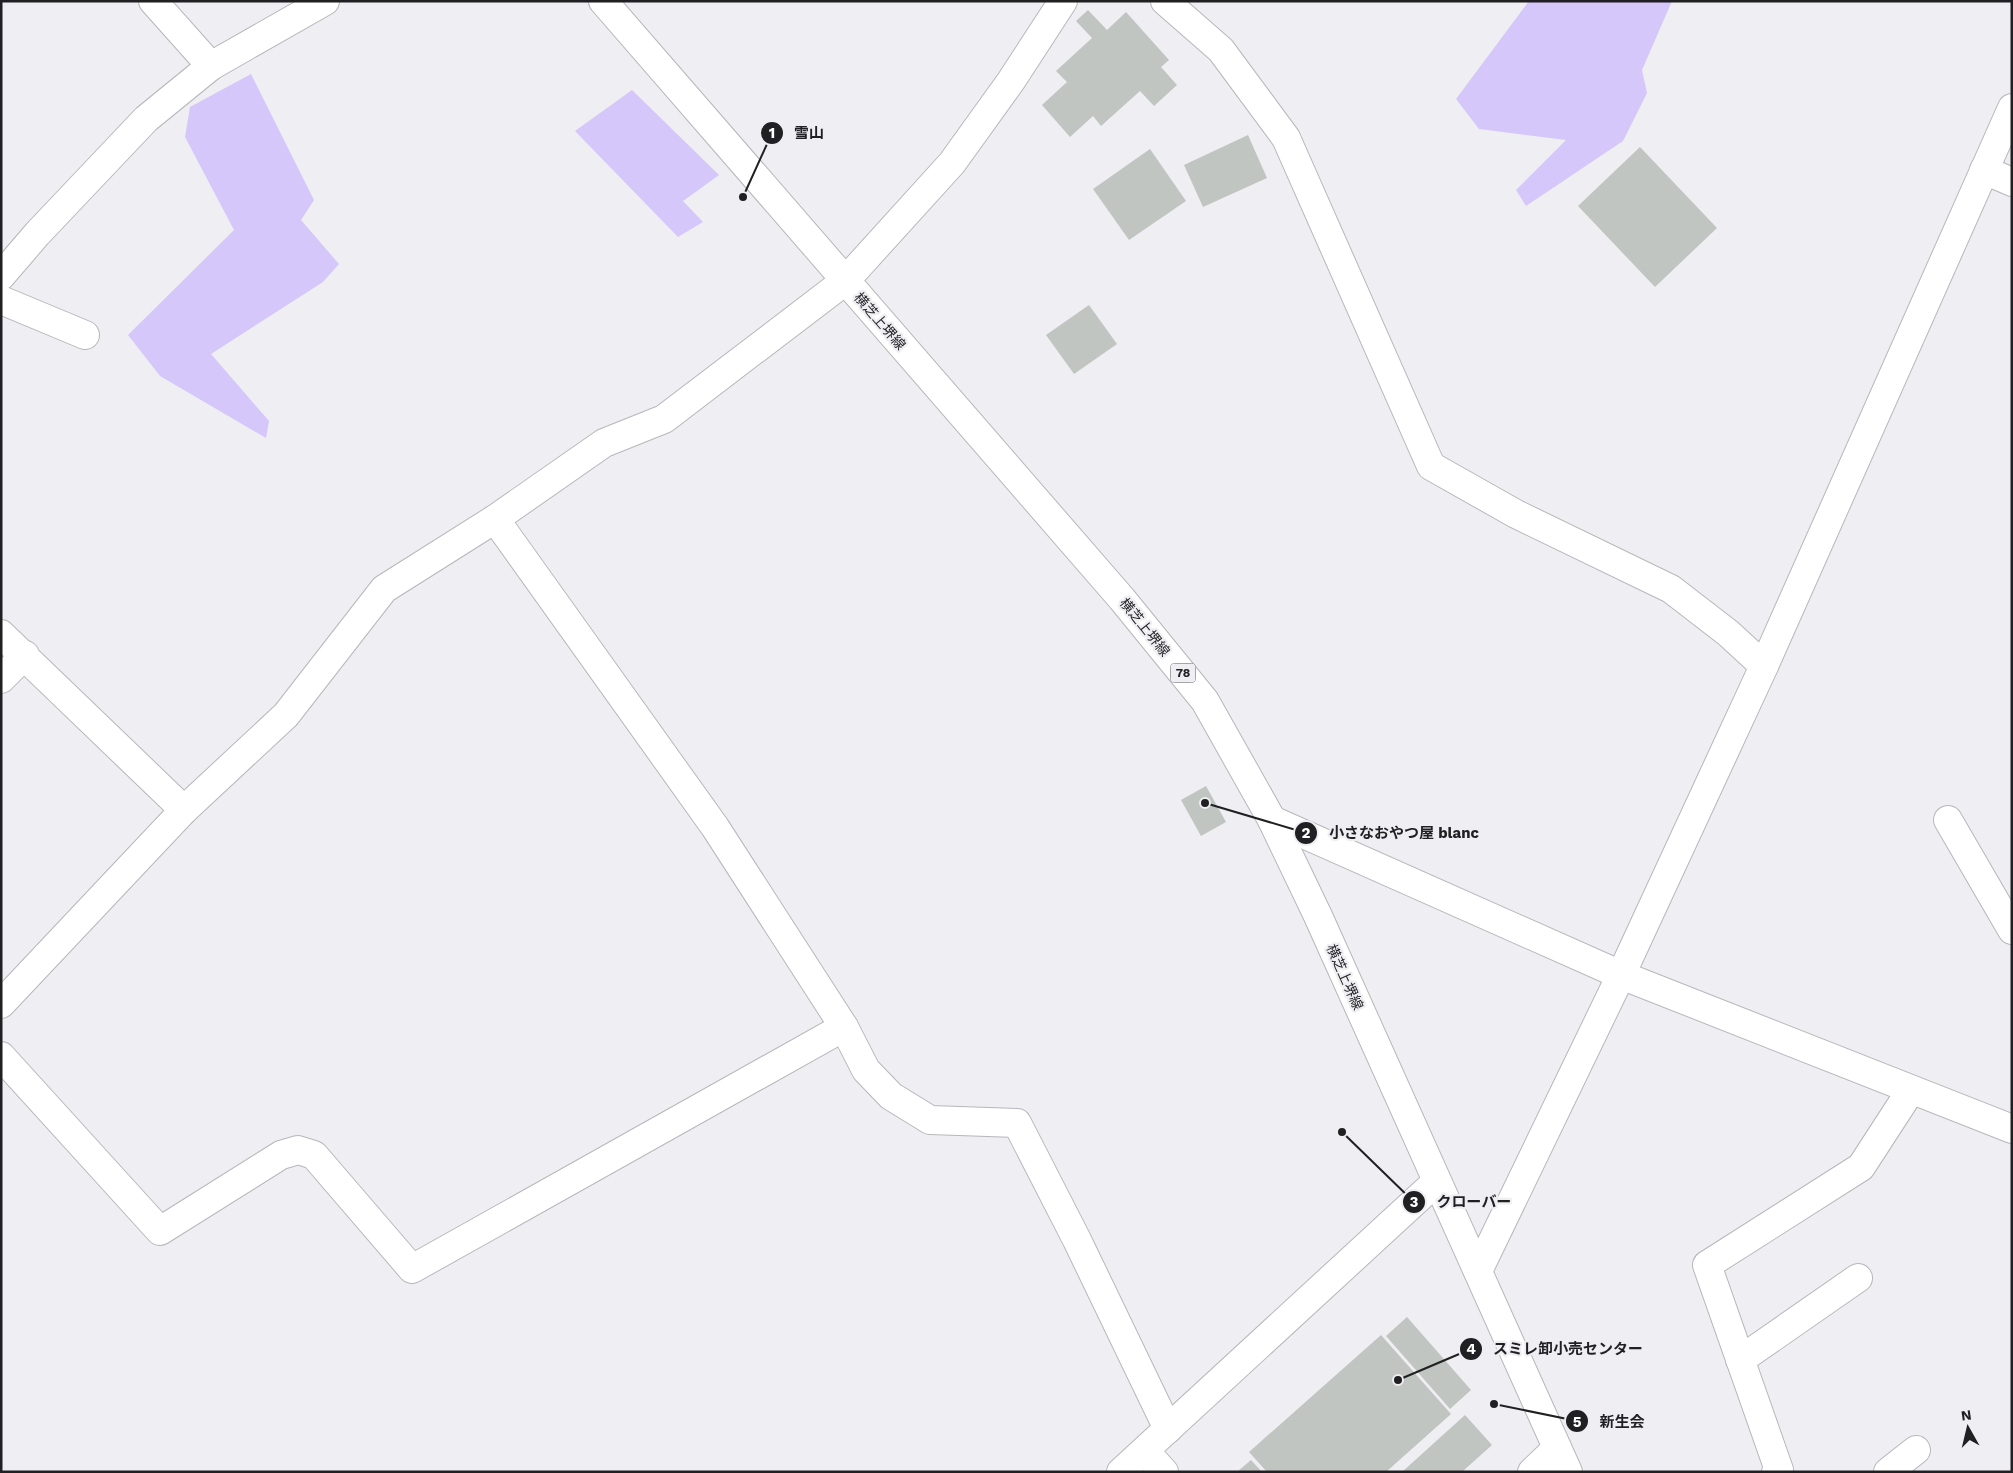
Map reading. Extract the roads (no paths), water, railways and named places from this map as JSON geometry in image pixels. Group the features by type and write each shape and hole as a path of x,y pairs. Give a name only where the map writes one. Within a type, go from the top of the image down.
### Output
{"street":[{"path":"153,1 211,66"},
{"path":"1,276 37,234 146,119 211,66 325,1"},
{"name":"横芝上堺線","path":"603,1 1122,599 1205,701 1272,820 1318,916 1562,1460"},
{"path":"1,1004 184,810 286,715 384,589 495,519 604,443 664,420 846,282 952,164 1011,81 1063,1"},
{"path":"1165,1 1221,50 1286,138 1431,466 1516,514 1671,589 1728,633 1764,666"},
{"path":"1478,1271 1621,975 1764,666 2012,108"},
{"path":"1984,170 2012,182"},
{"path":"1,300 85,335"},
{"path":"495,519 715,827 844,1027 866,1070 891,1096 930,1120 1017,1123 1077,1240 1168,1429"},
{"path":"1,634 25,655 184,810"},
{"path":"1,679 25,655"},
{"path":"1272,820 1621,975 2012,1129"},
{"path":"1948,820 2012,930"},
{"path":"1,1056 160,1231 281,1155 298,1150 314,1155 412,1269 844,1027"},
{"path":"1776,1472 1779,1470 1707,1265 1861,1167 1911,1090"},
{"path":"1121,1472 1145,1452 1436,1182"},
{"path":"1740,1360 1858,1278"},
{"path":"1888,1472 1916,1450"},
{"path":"1145,1452 1164,1472"},
{"path":"1532,1472 1562,1460"}],"place":[{"name":"雪山","path":"743,197"},
{"name":"小さなおやつ屋 blanc","path":"1205,803"},
{"name":"クローバー","path":"1342,1132"},
{"name":"スミレ卸小売センター","path":"1398,1380"},
{"name":"新生会","path":"1494,1404"}]}
